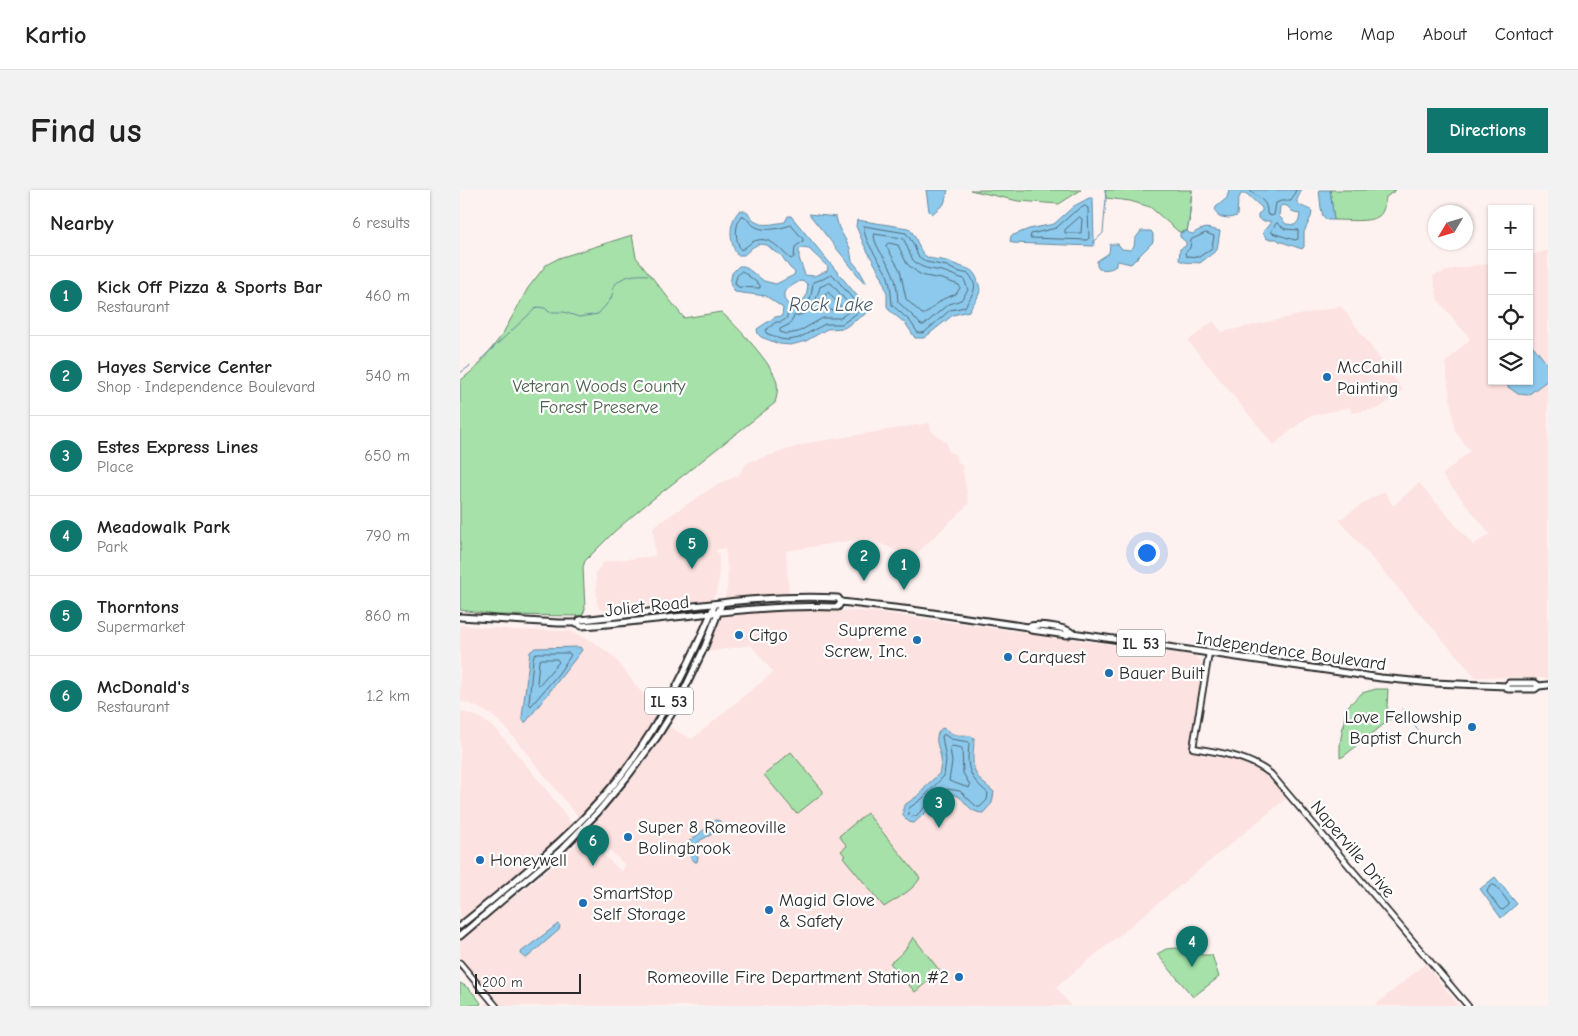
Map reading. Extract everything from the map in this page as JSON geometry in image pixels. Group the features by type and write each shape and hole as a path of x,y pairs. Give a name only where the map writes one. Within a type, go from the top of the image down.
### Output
{"main road":[{"name":"Independence Boulevard","path":"715,604 795,598 838,598 841,602 1028,627 1031,630 1067,635 1072,633 1396,680 1506,686 1509,683 1535,683 1539,686 1548,686"},
{"name":"Independence Boulevard","path":"719,612 770,607 838,606 841,602"},
{"name":"IL 53","path":"460,936 566,846 627,778 657,737 677,705 722,603"},
{"name":"IL 53","path":"460,926 547,854 579,823 614,783 640,750 662,714 689,664 715,604"},
{"name":"Joliet Road","path":"578,623 580,620 715,604"},
{"name":"Joliet Road","path":"460,617 578,623 581,626 719,612"}],"street":[{"name":"Naperville Drive","path":"1209,653 1194,748 1234,755 1261,766 1271,774 1468,1006"},
{"path":"460,963 496,1006"}],"shaded area":[{"path":"1548,250 1548,678 1475,677 1339,520 1373,497 1385,492 1394,505 1419,483 1473,545 1490,534 1442,475 1470,451 1455,431 1445,363 1470,339 1438,300 1433,276 1453,269 1488,264 1488,385 1533,385 1533,255"},
{"path":"1341,306 1403,390 1380,408 1352,413 1350,407 1307,417 1274,445 1188,341 1213,321 1222,332"},
{"path":"930,423 931,431 947,443 948,451 956,455 958,462 962,465 969,504 914,556 907,555 867,538 786,551 789,597 723,602 727,590 728,571 725,548 715,550 719,554 719,580 716,593 711,600 610,612 604,612 597,604 596,572 603,563 655,556 653,527 716,485 739,475 744,466 749,462 808,443"},
{"path":"758,611 875,612 1194,656 1200,660 1202,667 1192,739 1202,755 1236,760 1256,768 1288,797 1056,987 1071,1006 483,1006 492,998 460,960 460,939 564,858 583,836 622,872 625,865 592,833 590,824 643,764 667,726 692,739 773,672 751,645 706,652 722,616"},
{"path":"460,625 515,630 570,631 594,642 614,657 659,715 618,775 580,819 506,728 492,715 473,705 460,701"},
{"path":"460,711 479,717 497,730 546,789 573,826 545,853 460,921"},
{"path":"1425,964 1459,1006 1374,1006"}],"green space":[{"path":"970,190 1081,190 1059,204 1018,201"},
{"path":"1105,190 1192,190 1187,231 1179,232 1150,207 1130,201 1106,198"},
{"path":"1330,190 1396,190 1386,197 1383,210 1379,216 1370,220 1357,221 1334,220"},
{"name":"Veteran Woods County Forest Preserve","path":"632,235 636,257 684,318 721,312 753,345 774,375 777,383 775,403 643,507 615,531 585,561 583,567 585,609 582,616 496,615 460,610 460,381 478,366 502,335 528,288 546,265 559,258"},
{"path":"694,660 677,701 666,720 639,758 600,806 647,742"},
{"path":"1376,689 1388,689 1387,707 1393,717 1340,758 1340,744 1346,708 1362,693"},
{"path":"791,752 823,791 823,793 798,813 795,812 764,775"},
{"path":"867,813 920,878 909,890 884,907 843,857 845,856 841,851 847,846 839,836"},
{"path":"913,937 940,971 915,992 890,963 903,951"},
{"path":"1176,948 1203,955 1212,955 1219,977 1193,997 1157,954 1166,949"},
{"path":"460,983 474,994 481,1003 480,1005 460,1006"}],"water":[{"path":"926,190 948,190 944,204 932,214 929,211"},
{"path":"1229,190 1301,190 1297,202 1299,205 1312,211 1304,232 1304,247 1302,249 1277,239 1267,239 1263,233 1270,225 1270,221 1262,221 1258,218 1262,208 1247,194 1241,194 1238,200 1237,216 1229,218 1219,217 1215,211 1216,207 1227,198","holes":["1282,205 1287,206 1294,213 1300,214 1299,220 1295,225 1286,224 1279,216 1280,207"]},
{"path":"1319,190 1330,190 1334,220 1327,220 1323,216"},
{"path":"1089,198 1093,198 1094,246 1012,243 1010,241 1011,236 1029,229 1054,224 1074,206"},
{"name":"Rock Lake","path":"740,210 747,213 756,222 766,224 785,222 788,216 791,216 868,309 867,313 844,328 827,329 806,341 791,345 779,344 761,337 757,329 775,317 782,316 783,308 766,296 735,292 730,284 732,273 739,266 744,266 764,281 776,284 794,275 795,272 781,255 767,245 759,244 744,255 737,255 731,238 733,220","holes":["801,248 809,249 828,267 827,271 814,276 805,275 799,258 799,250","800,281 808,285 806,297 797,305 788,304 784,299 784,292"]},
{"path":"809,214 836,217 839,228 850,248 852,261 866,282 865,284"},
{"path":"857,220 908,228 914,235 921,251 927,257 949,261 972,271 977,279 980,290 969,311 953,315 924,338 915,338 906,324 889,310 887,306 887,294 882,277 864,245 856,226"},
{"path":"1206,228 1220,231 1217,250 1200,263 1179,260 1180,249 1186,246 1186,242 1180,237 1180,233 1187,231 1193,234"},
{"path":"1141,231 1151,231 1153,242 1131,264 1118,261 1116,266 1112,268 1106,270 1099,269 1097,261 1109,253 1110,244 1118,244 1122,249 1130,250"},
{"path":"1533,346 1548,365 1548,380 1528,395 1518,394 1508,385 1533,385"},
{"path":"580,647 582,650 526,722 524,722 522,717 530,652 535,648"},
{"path":"942,728 953,734 974,738 973,761 975,771 981,781 994,792 992,803 983,813 977,812 972,810 960,797 950,794 935,804 914,823 909,822 903,816 903,808 919,795 939,774 941,760 937,735"},
{"path":"715,820 720,821 721,827 716,832 699,841 698,849 694,852 698,857 697,862 695,862 685,851 684,847"},
{"path":"1495,877 1517,904 1501,918 1480,889"},
{"path":"558,924 560,926 559,930 529,956 526,958 522,956 521,952"}],"waterway":[{"path":"1094,242 1103,233 1105,190"},
{"path":"1187,231 1192,190"},
{"path":"480,360 537,307 545,308 549,312 564,312 579,317 598,314 610,300 617,282 630,276 648,275"},
{"path":"460,373 470,366"},
{"path":"1402,709 1428,742"}],"place":[{"name":"McCahill Painting","path":"1327,377"},
{"name":"Thorntons","path":"692,569"},
{"name":"Hayes Service Center","path":"864,581"},
{"name":"Kick Off Pizza & Sports Bar","path":"904,590"},
{"name":"Citgo","path":"739,635"},
{"name":"Supreme Screw, Inc.","path":"917,640"},
{"name":"Carquest","path":"1008,657"},
{"name":"Bauer Built","path":"1109,673"},
{"name":"Love Fellowship Baptist Church","path":"1472,727"},
{"name":"Estes Express Lines","path":"939,828"},
{"name":"Super 8 Romeoville Bolingbrook","path":"628,837"},
{"name":"Honeywell","path":"480,860"},
{"name":"McDonald's","path":"593,866"},
{"name":"SmartStop Self Storage","path":"583,903"},
{"name":"Magid Glove & Safety","path":"769,910"},
{"name":"Meadowalk Park","path":"1192,967"},
{"name":"Romeoville Fire Department Station #2","path":"959,977"}]}
